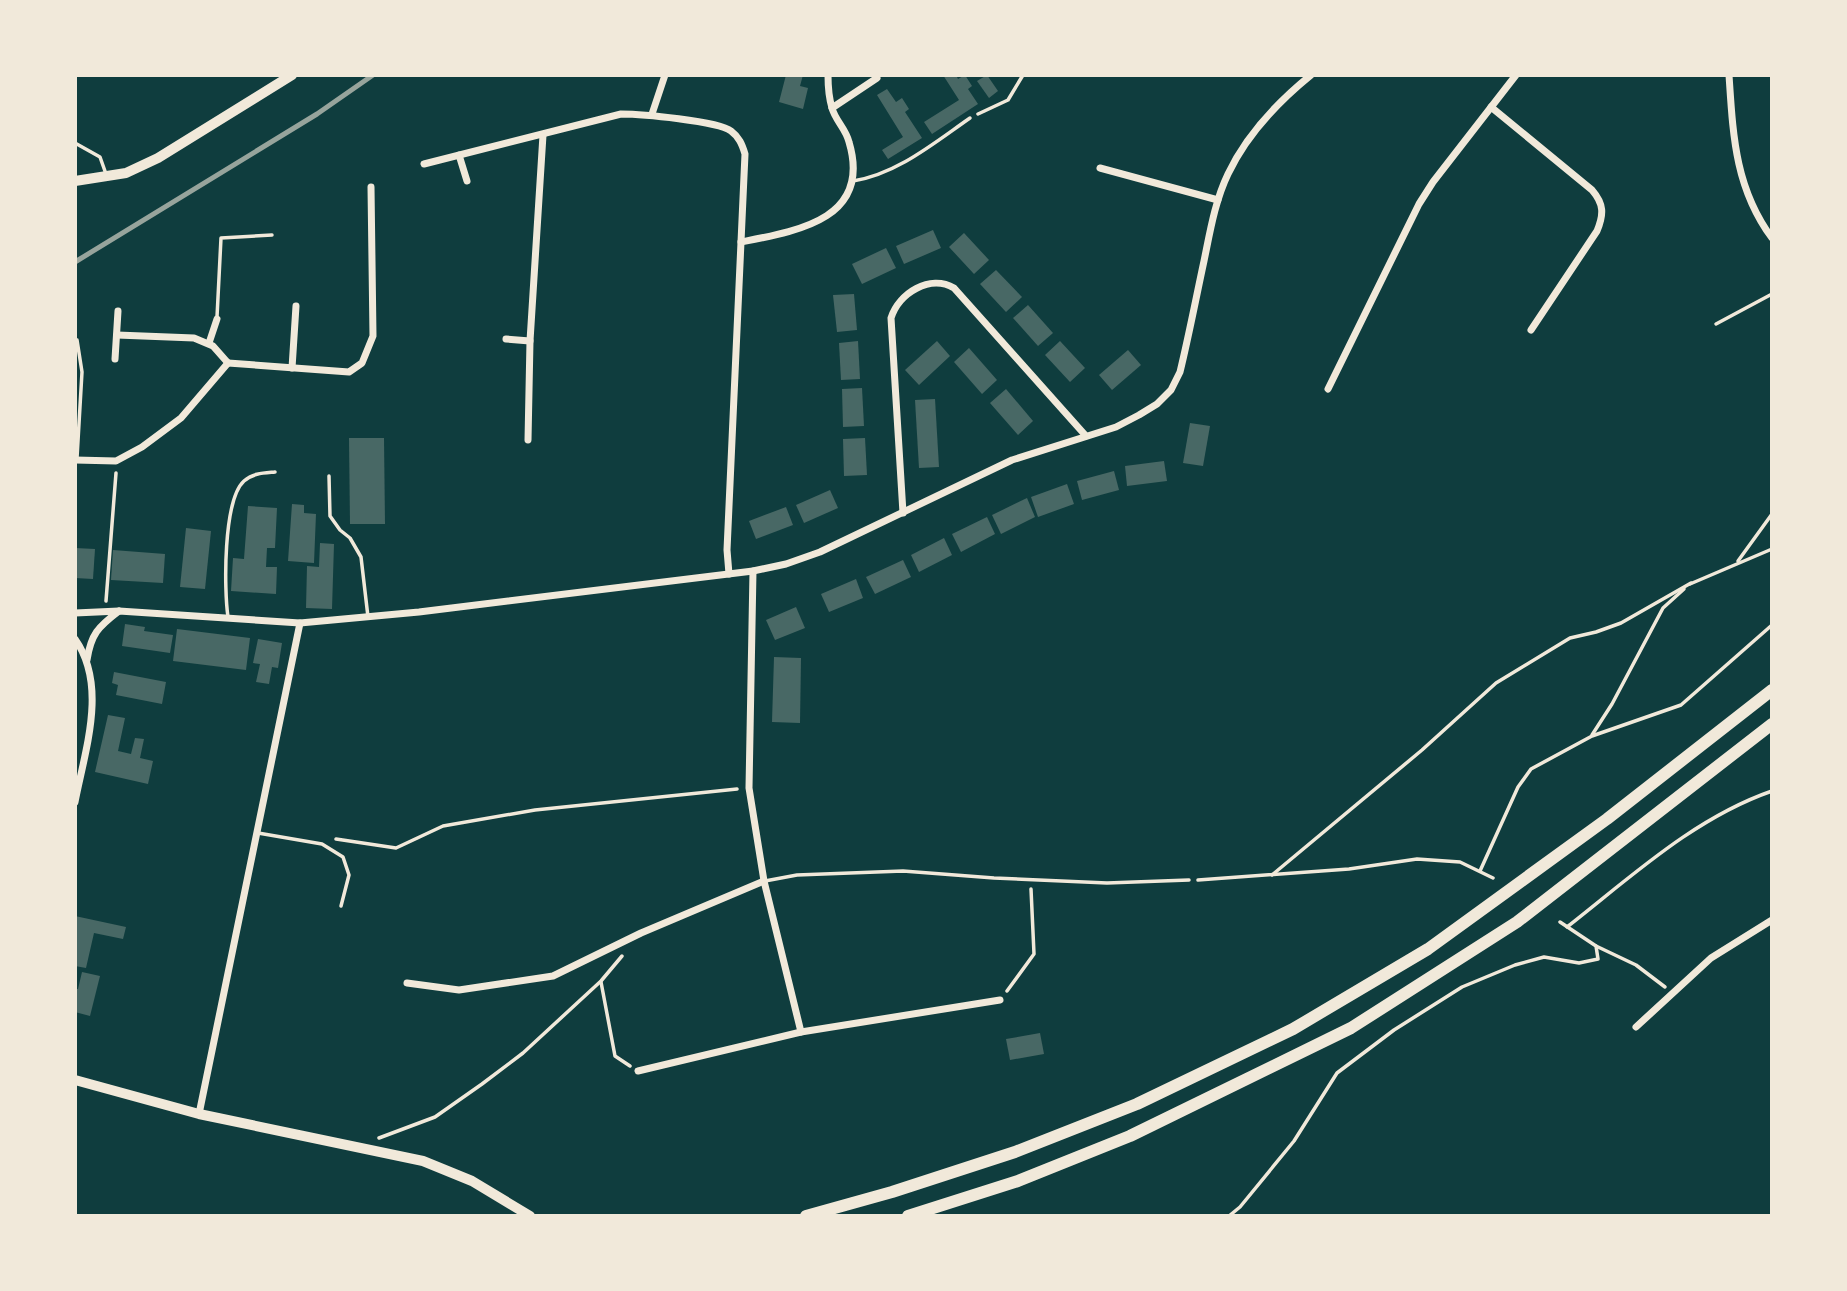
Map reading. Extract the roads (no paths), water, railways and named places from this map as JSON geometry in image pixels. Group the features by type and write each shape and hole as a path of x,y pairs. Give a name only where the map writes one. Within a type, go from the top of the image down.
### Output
{"highway":[{"path":"806,1216 892,1192 1015,1152 1137,1104 1293,1029 1428,949 1607,819 1772,690"},
{"path":"908,1216 1018,1181 1130,1136 1351,1028 1517,922 1772,724"}],"street":[{"path":"75,181 126,173 158,158 292,75"},
{"path":"652,114 665,75"},
{"path":"741,242 792,232 824,217 846,199 853,181 854,162 848,138 832,108 828,75"},
{"path":"75,613 106,610 300,623 753,571 786,564 820,552 1012,460 1116,427 1157,404 1171,390 1180,372 1218,200 1229,173 1270,114 1311,75"},
{"path":"1328,389 1419,204 1516,75"},
{"path":"1730,75 1732,125 1740,170 1748,200 1772,238"},
{"path":"832,108 879,76"},
{"path":"1491,107 1592,190 1603,208 1597,231 1531,330"},
{"path":"424,164 621,114 652,114 729,128 740,139 745,154 727,550 729,574"},
{"path":"528,440 530,341 543,135"},
{"path":"459,155 467,181"},
{"path":"1100,168 1218,200"},
{"path":"117,335 186,337 209,344 228,363 349,372 362,363 373,336 371,187"},
{"path":"903,513 891,318 895,306 902,298 932,282 944,282 954,288 1086,436"},
{"path":"292,368 296,306"},
{"path":"115,359 118,311"},
{"path":"209,344 217,319"},
{"path":"506,339 530,341"},
{"path":"76,460 117,461 142,447 181,418 228,363"},
{"path":"753,571 749,788 764,881 801,1032"},
{"path":"87,660 90,642 99,626 119,611"},
{"path":"199,1114 300,623"},
{"path":"75,639 87,660 93,683 91,719 75,802"},
{"path":"407,983 459,990 553,976 641,933 764,881"},
{"path":"1636,1027 1711,958 1772,920"},
{"path":"638,1071 801,1032 1000,1000"},
{"path":"75,1080 199,1114 423,1161 472,1181 530,1216"}],"lane":[{"path":"853,181 878,176 970,118"},
{"path":"75,143 100,157 106,176"},
{"path":"217,319 221,238 272,235"},
{"path":"1716,324 1772,294"},
{"path":"76,460 82,373 77,340"},
{"path":"228,617 224,577 234,501 239,486 246,478 275,472"},
{"path":"329,476 330,516 350,538 361,557 368,617"},
{"path":"256,833 322,844 342,857 349,875 341,906"},
{"path":"764,881 797,875 904,871 1107,883 1189,880"}],"railway":[{"path":"75,262 317,114 373,75"}]}
